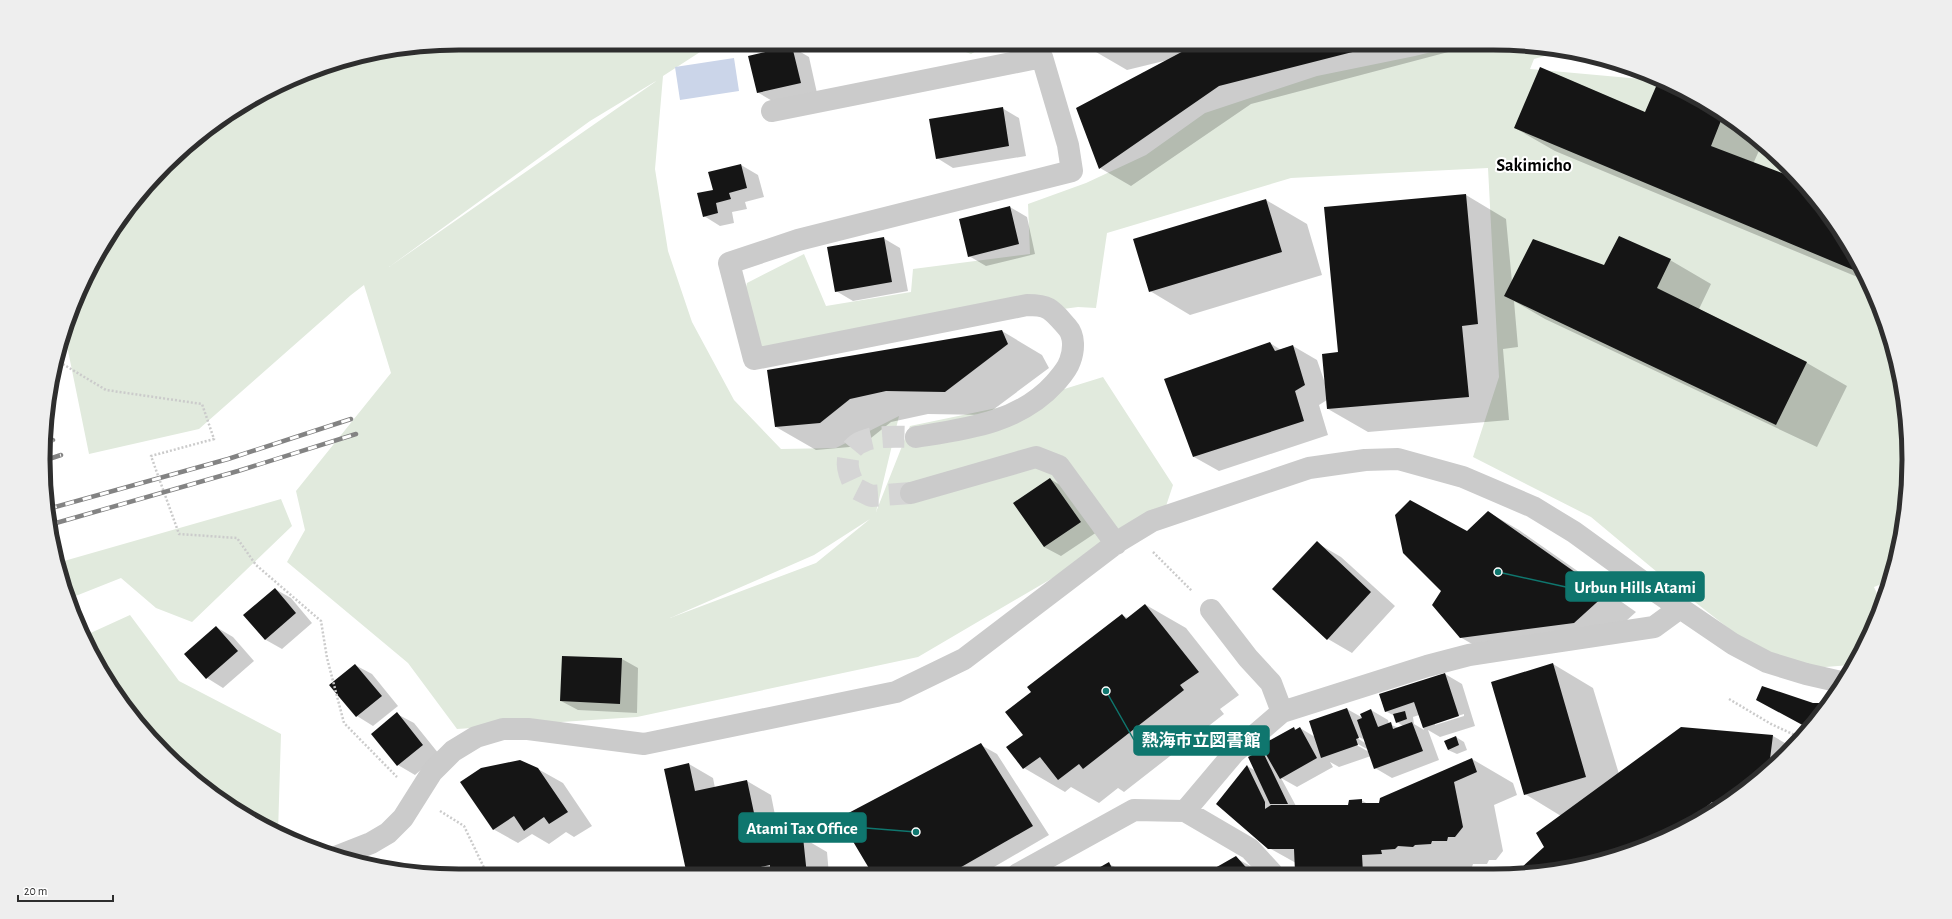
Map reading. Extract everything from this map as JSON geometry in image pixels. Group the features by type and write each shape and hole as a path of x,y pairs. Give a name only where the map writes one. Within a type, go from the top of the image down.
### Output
{"street":[{"path":"772,111 1042,57 1068,145 1072,171 798,240 729,263 754,359 1027,305 1043,305 1055,313 1069,330 1074,348 1067,370 1047,391 1019,411 976,427 916,437"},
{"path":"911,493 1036,457 1060,466 1116,544"},
{"path":"346,853 371,843 388,833 404,818 432,772 453,751 476,737 503,729 528,729 644,744 896,692 964,659 1116,544 1152,521 1310,468 1365,460 1398,460 1463,477 1533,507 1574,532 1733,644 1767,662 1806,674 1837,681"},
{"path":"1185,811 1234,753 1282,712 1427,666 1469,655 1654,627 1680,608"},
{"path":"1211,610 1248,658 1271,683 1282,712"},
{"path":"1027,869 1134,810 1185,811 1250,849 1268,869"}],"path":[{"path":"62,363 106,390 202,404 214,439 151,456 179,534 236,538 256,565 321,621 327,658 344,723 417,797 464,826 485,869"},
{"path":"1134,532 1211,610"},
{"path":"1729,699 1771,724 1795,735"}],"shaded area":[{"path":"460,50 703,50 663,76 655,169 668,251 692,322 734,400 781,449 836,448 899,416 876,512 910,426 1016,404 1103,377 1173,485 1166,506 1068,569 918,657 637,717 457,729 408,663 287,562 305,530 296,491 391,373 364,285 199,429 89,454 67,345 81,303 92,278 119,232 152,189 189,152 232,119 278,92 303,81 354,64 406,54","holes":["656,81 389,267 590,121","870,519 816,563 670,618 814,555"]},
{"path":"960,50 978,50 971,54"},
{"path":"1439,50 1519,51 1550,55 1534,59 1530,69 1644,79 1649,81 1674,92 1720,119 1763,152 1800,189 1833,232 1860,278 1871,303 1888,354 1898,406 1902,460 1898,513 1888,565 1882,584 1874,587 1878,596 1860,641 1846,665 1812,668 1760,653 1663,577 1591,517 1473,457 1499,377 1488,168 1291,178 1107,233 1096,308 1078,307 744,352 738,321 747,283 804,254 826,306 911,292 913,269 1030,254 1028,204 1086,183 1146,155 1205,113 1317,76"},
{"path":"281,499 292,526 192,622 156,608 121,578 74,597 63,561"},
{"path":"130,615 179,681 281,734 278,827 232,800 189,767 170,749 152,730 119,687 89,634"}],"water":[{"path":"734,58 739,91 680,100 675,67"}],"building":[{"path":"774,50 793,50 801,83 757,93 748,56"},
{"path":"1185,50 1360,50 1219,86 1099,169 1076,108"},
{"path":"1540,67 1645,112 1657,84 1674,92 1721,120 1711,146 1787,175 1800,189 1833,232 1856,271 1514,128"},
{"path":"1003,107 1009,146 936,159 929,119"},
{"path":"741,164 747,188 729,193 731,199 716,203 718,213 703,217 697,193 713,190 708,172"},
{"path":"1466,194 1478,324 1462,326 1469,397 1327,409 1322,354 1338,352 1324,207"},
{"path":"1266,199 1282,252 1149,292 1133,239"},
{"path":"1010,206 1019,244 968,257 959,219"},
{"path":"1619,236 1671,259 1657,288 1807,362 1776,425 1504,296 1533,239 1604,265"},
{"path":"884,237 892,282 835,292 827,247"},
{"path":"1002,330 1008,344 945,392 886,391 850,399 820,423 775,427 767,370"},
{"path":"1270,342 1275,351 1293,345 1305,385 1295,391 1304,421 1193,457 1164,379"},
{"path":"1050,478 1081,522 1044,547 1013,503"},
{"path":"1410,500 1467,531 1488,511 1606,594 1574,623 1460,638 1432,605 1441,591 1403,553 1395,515"},
{"path":"1317,541 1371,592 1327,640 1272,589"},
{"path":"275,588 296,613 265,640 243,615"},
{"path":"1145,604 1199,672 1180,685 1184,690 1083,769 1079,764 1058,780 1040,757 1023,769 1006,747 1023,735 1005,712 1031,692 1027,687 1122,614 1126,619"},
{"path":"216,626 238,651 206,679 184,654"},
{"path":"562,656 622,658 620,704 560,701"},
{"path":"1553,663 1586,777 1524,795 1491,682"},
{"path":"355,664 382,696 356,717 329,685"},
{"path":"1445,673 1459,716 1423,728 1414,702 1385,712 1379,694"},
{"path":"1762,686 1813,703 1821,703 1804,726 1756,700"},
{"path":"1347,708 1359,738 1356,739 1358,745 1321,758 1309,721"},
{"path":"1371,709 1378,727 1391,722 1393,729 1412,722 1423,751 1374,769 1357,720 1362,718 1360,714"},
{"path":"1405,711 1407,719 1396,723 1393,714"},
{"path":"397,712 423,745 397,766 371,734"},
{"path":"1294,727 1295,730 1300,727 1317,758 1280,779 1264,751 1267,749 1263,744"},
{"path":"1681,727 1773,735 1770,761 1763,767 1720,800 1716,802 1712,802 1700,812 1674,827 1649,838 1598,855 1572,861 1521,868 1544,847 1536,833"},
{"path":"1456,736 1459,745 1448,750 1444,741"},
{"path":"981,743 1033,826 958,869 869,869 839,818"},
{"path":"1262,750 1288,804 1270,804 1248,757"},
{"path":"1472,758 1477,772 1454,782 1463,827 1455,837 1448,837 1447,841 1432,841 1431,844 1415,845 1413,847 1398,846 1395,849 1381,850 1382,854 1362,855 1363,869 1295,869 1294,849 1268,849 1216,804 1247,765 1265,802 1265,809 1271,805 1348,805 1349,800 1362,799 1362,803 1379,803 1380,798"},
{"path":"520,760 538,768 568,812 549,824 544,817 524,831 514,816 493,830 460,782 481,768"},
{"path":"689,763 695,791 747,780 760,841 803,837 806,869 770,869 770,865 752,869 686,869 664,769"},
{"path":"1236,856 1247,869 1215,869"},
{"path":"1109,862 1112,869 1097,869"}],"tunnel":[{"path":"911,493 871,496 857,489 850,476 848,462 849,455 852,450 857,445 869,439 882,437 916,437"}],"railway":[{"path":"53,508 228,459 351,419"},
{"path":"56,523 238,471 356,434"},
{"path":"50,459 61,455"}],"place":[{"name":"Urbun Hills Atami","path":"1498,572"},
{"name":"熱海市立図書館","path":"1106,691"},
{"name":"Atami Tax Office","path":"916,832"}],"district":[{"name":"Sakimicho","path":"1534,166"}]}
